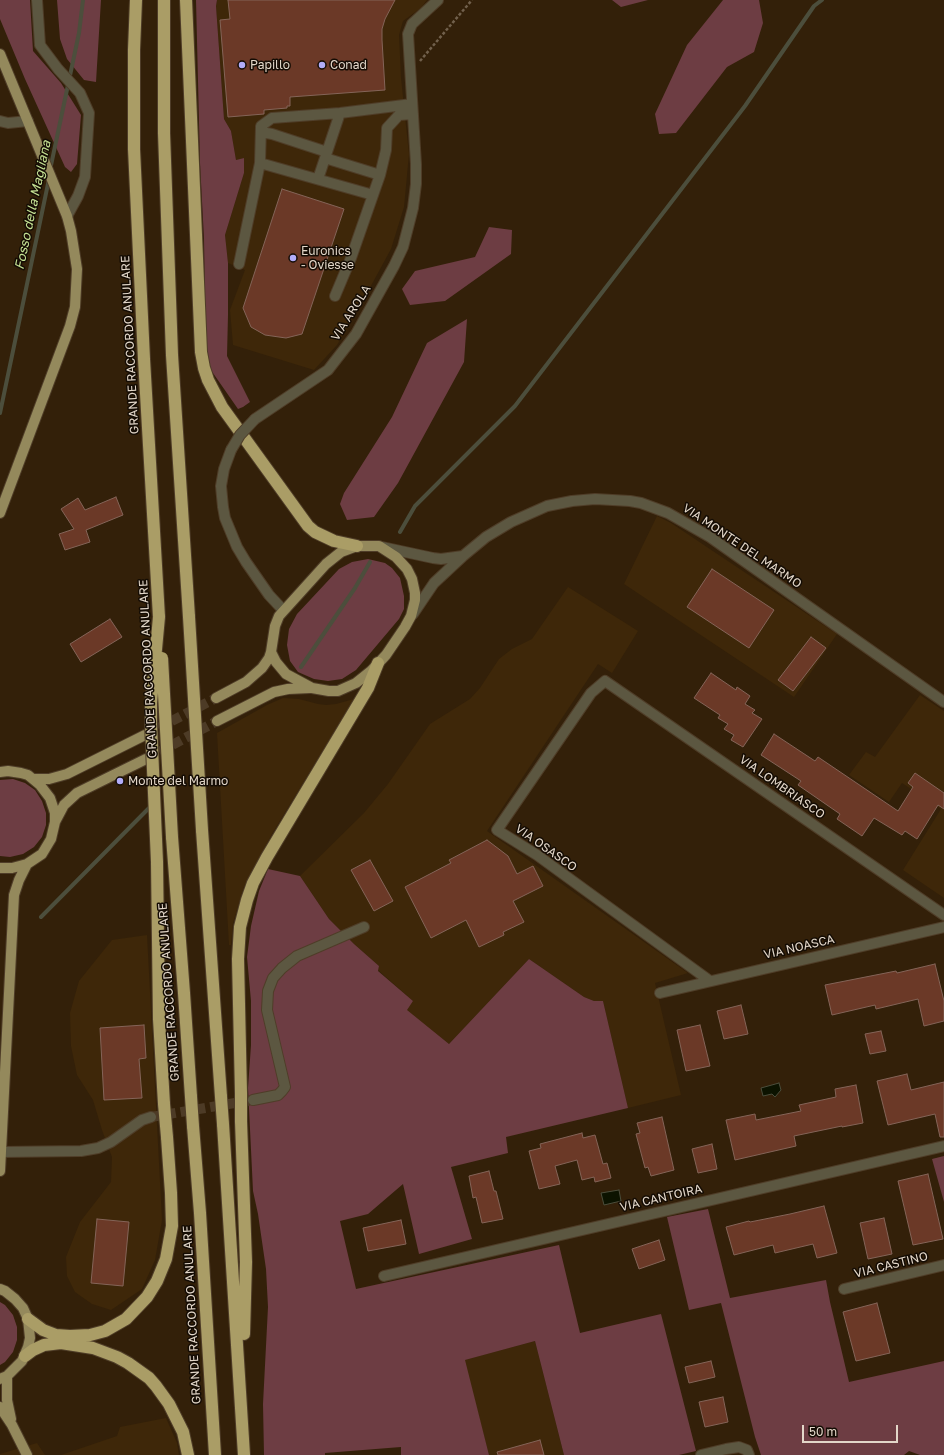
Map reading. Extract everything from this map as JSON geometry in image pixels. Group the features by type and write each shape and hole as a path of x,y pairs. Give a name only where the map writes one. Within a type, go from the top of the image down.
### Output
{"highway":[{"name":"GRANDE RACCORDO ANULARE","path":"136,0 134,50 134,149 144,367 172,837 200,1213 215,1455"},
{"path":"164,0 164,133 172,355 202,830 242,1405 244,1455"},
{"path":"186,0 201,352 204,368 208,380 222,406 308,526 315,532 334,541 358,546"},
{"path":"28,1319 43,1330 56,1335 90,1335 105,1331 126,1319 147,1297 157,1281 166,1259 172,1226 159,1019 157,862 151,724 159,617"},
{"path":"242,1405 246,1262 241,1094 240,927 253,883 266,856 357,707 368,688 378,664"},
{"path":"25,1356 44,1345 62,1343 93,1348 128,1363 149,1378 169,1404 183,1432 188,1455"}],"main road":[{"path":"0,54 3,69 30,125 65,211 71,231 77,269 73,317 67,338 0,513"},
{"path":"216,698 241,685 255,675 266,662 271,652 275,626 279,616 335,556 341,552 358,546 379,546 396,557 407,569 410,574 415,600 412,616 406,627 378,664 364,678 346,688 329,691 312,688 288,689 274,692 217,721"},
{"path":"271,652 276,662 286,674 312,688"},
{"path":"34,779 49,779 67,774 144,735"},
{"path":"55,822 64,805 77,793 146,759"},
{"path":"0,764 4,771 21,773 34,779 40,785 50,798 54,810 55,822 53,835 42,854 27,864 12,868 0,868"},
{"path":"0,1170 14,895 27,864"},
{"path":"0,1282 3,1290 15,1298 28,1319 30,1338 25,1356 18,1366 4,1378 12,1425"},
{"path":"0,1407 12,1425 27,1455"}],"street":[{"path":"37,0 40,45 58,69 80,93 89,113 85,176 78,196 65,211"},
{"name":"VIA AROLA","path":"283,610 269,594 246,562 229,529 223,507 221,486 224,469 231,450 240,434 255,419 328,370 356,334 394,266 403,246 413,208 416,164 408,34 415,21 438,0"},
{"path":"239,264 260,162 261,126 272,118 413,109"},
{"path":"335,296 351,258 380,175 386,150 387,128 399,115 413,109"},
{"path":"318,179 340,113"},
{"path":"0,122 30,125"},
{"path":"261,132 272,134 380,175"},
{"path":"260,162 373,194"},
{"name":"VIA MONTE DEL MARMO","path":"412,616 434,584 463,556 498,529 524,515 547,506 572,500 595,499 641,504 668,513 710,537 944,702"},
{"name":"VIA MONTE DEL MARMO","path":"379,546 441,559 463,556"},
{"name":"VIA LOMBRIASCO","path":"605,682 944,915"},
{"name":"VIA OSASCO","path":"605,682 590,693 497,830 537,856 710,981"},
{"path":"253,1100 278,1095 285,1086 267,1010 268,991 273,978 282,968 297,956 364,927"},
{"name":"VIA NOASCA","path":"660,992 944,927"},
{"path":"1,1152 81,1151 98,1148 111,1142 142,1120 151,1117"},
{"name":"VIA CANTOIRA","path":"384,1276 944,1146"},
{"name":"VIA CASTINO","path":"844,1289 944,1265"},
{"path":"701,1455 735,1448 742,1448 748,1453"}],"path":[{"path":"410,63 419,62 472,0"}],"shaded area":[{"path":"0,0 30,0 33,51 61,83 81,115 77,164 71,172 65,167 25,79 0,19"},
{"path":"57,0 101,0 96,82 84,80 67,59 60,39"},
{"path":"196,0 217,0 216,6 224,119 231,131 236,160 244,158 244,173 225,235 228,263 227,356 250,402 238,409 206,363 204,239 200,163"},
{"path":"217,0 427,0 421,8 403,21 399,35 401,78 409,154 404,207 391,249 366,295 337,345 314,370 233,345 230,310 245,270 228,263 225,235 244,173 244,158 236,160 231,131 224,119 216,6"},
{"path":"612,0 648,0 621,7"},
{"path":"723,0 759,0 763,23 754,52 727,67 676,133 659,134 655,114 687,45"},
{"path":"489,227 512,230 511,254 445,301 410,305 402,289 415,271 475,257"},
{"path":"467,319 464,362 398,483 374,517 347,520 340,504 344,493 392,417 427,343"},
{"path":"657,516 671,523 837,634 794,697 624,584"},
{"path":"368,559 385,563 392,568 400,578 404,596 404,609 399,619 356,670 342,679 328,681 314,679 298,672 290,661 287,645 289,629 297,614 339,569 352,562"},
{"path":"568,587 638,631 612,673 598,664 487,831 688,973 655,983 681,1095 628,1108 603,1001 594,1001 584,997 529,959 449,1044 406,1010 413,1001 378,970 379,966 329,919 300,876 364,813 388,784 430,724 470,699 480,688 499,659 512,649 532,639"},
{"path":"920,695 944,711 944,898 903,870 941,809 902,783 889,802 849,775 866,752 875,757"},
{"path":"283,698 299,699 326,705 354,699 272,834 244,887 233,923 231,945 229,945 217,733 267,705"},
{"path":"13,779 25,783 35,790 42,801 46,813 46,825 42,837 34,847 23,854 10,857 0,856 0,780"},
{"path":"268,869 300,876 329,919 379,966 378,971 413,1001 407,1010 449,1044 529,959 584,997 594,1001 603,1001 628,1108 506,1137 508,1153 451,1167 472,1239 419,1254 403,1184 368,1214 340,1221 356,1289 559,1245 580,1333 661,1314 696,1451 679,1455 564,1455 535,1341 465,1360 489,1455 401,1455 401,1447 325,1453 325,1455 264,1455 263,1404 268,1307 266,1269 253,1191 248,1088 251,1045 251,1001 247,957 251,926 259,891"},
{"path":"147,935 162,1220 155,1260 142,1289 111,1310 92,1304 75,1292 67,1276 66,1257 80,1222 111,1182 112,1157 93,1100 77,1075 71,1046 70,1013 79,981 112,940"},
{"path":"779,1083 781,1090 775,1097 772,1094 763,1096 761,1088"},
{"path":"944,1156 944,1202 932,1159"},
{"path":"619,1190 621,1201 604,1205 601,1193"},
{"path":"708,1209 730,1298 826,1280 849,1382 944,1361 944,1455 920,1455 909,1451 904,1455 761,1455 755,1437 721,1303 689,1310 667,1217"},
{"path":"0,1302 5,1305 13,1315 17,1327 17,1340 13,1352 5,1362 0,1365"},
{"path":"535,1341 564,1455 489,1455 464,1360"},
{"path":"166,1418 177,1443 179,1455 61,1455 117,1436 120,1427"},
{"path":"37,1443 45,1455 0,1455 0,1454"}],"building":[{"name":"Conad","path":"228,0 395,0 385,19 382,29 385,90 290,97 290,106 287,106 287,108 264,110 264,114 228,117 220,20 230,19"},
{"name":"Euronics - Oviesse","path":"282,189 344,209 302,334 286,338 265,335 251,327 243,308"},
{"path":"116,497 123,515 86,530 90,542 65,550 59,534 74,529 61,509 78,498 85,510"},
{"path":"712,569 774,610 749,648 687,607"},
{"path":"110,619 122,637 81,662 70,644"},
{"path":"811,637 826,648 793,691 778,680"},
{"path":"711,673 736,690 737,687 750,696 745,704 755,710 752,713 762,719 743,747 731,740 734,735 724,729 728,724 718,718 720,715 694,698"},
{"path":"774,734 815,761 818,757 898,811 913,787 908,783 915,773 944,793 944,809 938,805 917,839 905,831 902,835 874,818 862,836 837,819 840,814 798,785 801,781 761,755"},
{"path":"487,840 508,856 517,874 533,866 543,886 513,901 524,922 503,932 504,935 479,947 466,920 431,938 405,887 451,863 449,860"},
{"path":"370,860 393,901 374,911 351,870"},
{"path":"935,964 944,1001 944,1021 924,1026 918,999 876,1009 875,1005 832,1015 825,985 896,971 897,973"},
{"path":"741,1005 748,1034 724,1039 717,1011"},
{"path":"144,1025 146,1058 139,1059 142,1098 104,1100 100,1028"},
{"path":"700,1025 710,1066 686,1071 677,1030"},
{"path":"881,1031 886,1051 870,1054 865,1034"},
{"path":"907,1074 911,1090 944,1082 944,1137 940,1137 935,1114 888,1125 877,1081"},
{"path":"856,1085 863,1123 794,1136 796,1146 735,1160 726,1120 755,1114 756,1120 801,1111 799,1105 836,1097 835,1089"},
{"path":"662,1117 674,1170 651,1176 648,1167 645,1168 636,1134 640,1133 637,1123"},
{"path":"582,1133 583,1138 595,1135 603,1164 607,1163 611,1178 595,1182 594,1177 582,1180 577,1160 555,1166 560,1184 539,1189 529,1151 541,1148 540,1144"},
{"path":"712,1144 717,1169 698,1173 692,1149"},
{"path":"489,1171 503,1219 482,1223 476,1197 473,1198 469,1176"},
{"path":"928,1174 943,1239 913,1245 898,1181"},
{"path":"824,1206 837,1253 817,1258 813,1244 775,1253 773,1245 734,1255 726,1227"},
{"path":"884,1218 892,1254 868,1259 860,1223"},
{"path":"97,1219 129,1222 123,1286 91,1283"},
{"path":"401,1220 406,1244 368,1251 363,1228"},
{"path":"659,1240 665,1260 639,1269 632,1249"},
{"path":"877,1303 890,1353 856,1361 843,1312"},
{"path":"711,1361 715,1377 689,1383 685,1367"},
{"path":"723,1397 728,1422 705,1427 699,1402"},
{"path":"540,1440 544,1455 498,1455 497,1452"}],"waterway":[{"name":"Fosso della Magliana","path":"50,170 79,33 83,0"},
{"path":"400,532 415,506 515,406 745,106 814,6 822,0"},
{"name":"Fosso della Magliana","path":"0,413 49,179"},
{"path":"301,667 355,588 370,562"},
{"path":"41,917 149,808"}],"tunnel":[{"path":"145,735 216,698"},
{"path":"146,759 217,721"},
{"path":"151,1117 253,1100"}],"place":[{"name":"Papillo","path":"242,65"},
{"name":"Conad","path":"322,65"},
{"name":"Euronics - Oviesse","path":"293,258"},
{"name":"Monte del Marmo","path":"120,781"}]}
